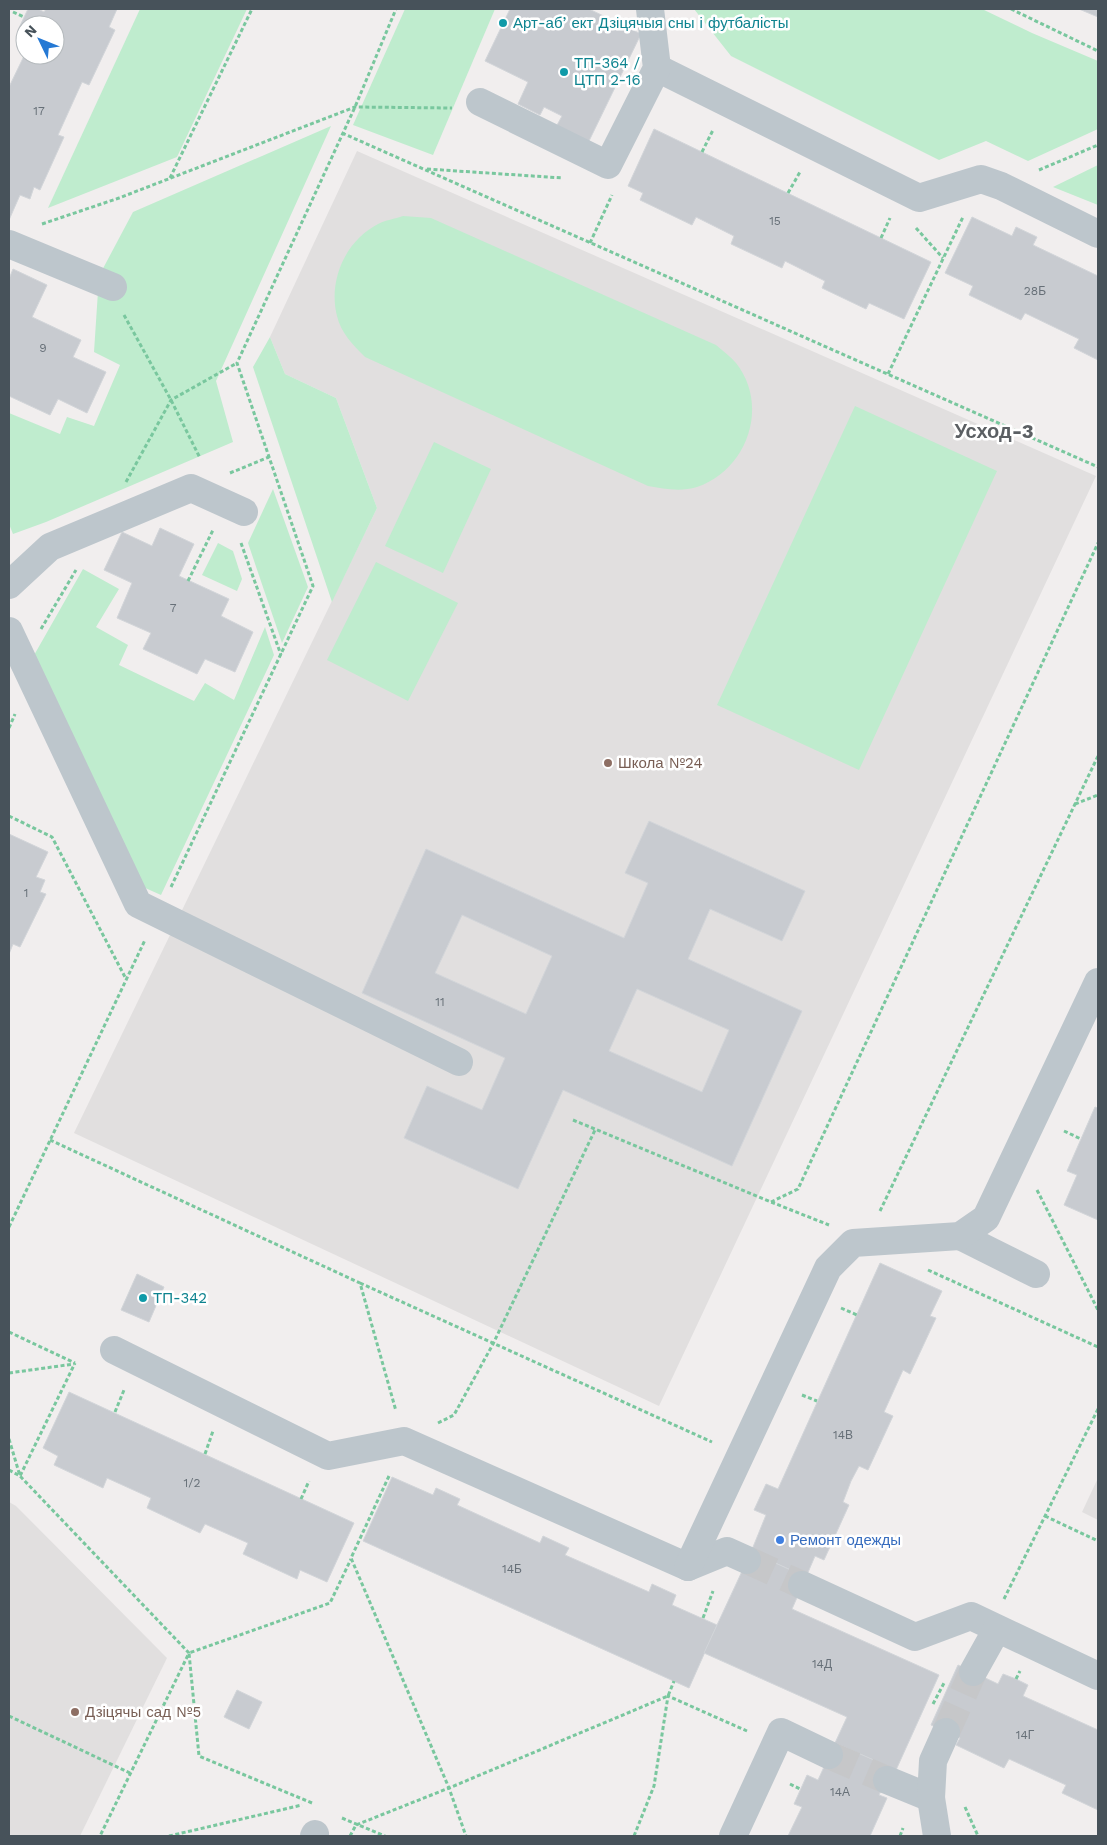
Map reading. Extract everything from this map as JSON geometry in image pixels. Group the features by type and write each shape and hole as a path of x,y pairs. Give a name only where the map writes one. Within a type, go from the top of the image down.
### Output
{"lane":[{"path":"480,102 608,165 657,68 650,9"},
{"path":"657,68 919,198 981,179 1001,186 1098,234"},
{"path":"9,244 116,297"},
{"path":"9,584 50,547 191,488 244,512"},
{"path":"9,631 138,904 458,1062"},
{"path":"960,1236 986,1218 1098,982"},
{"path":"688,1567 828,1268 853,1242 960,1236 1036,1274"},
{"path":"114,1350 328,1456 404,1441 688,1567 727,1551 747,1560"},
{"path":"802,1585 915,1637 970,1616 1098,1676"},
{"path":"973,1672 997,1629"},
{"path":"733,1836 781,1732 829,1755"},
{"path":"937,1836 931,1798 933,1761 946,1732"},
{"path":"887,1780 931,1798"}],"path":[{"path":"170,178 252,9"},
{"path":"9,1226 313,586 237,363 355,106 396,9"},
{"path":"1011,9 1098,51"},
{"path":"13,12 20,15"},
{"path":"40,225 170,178 355,106"},
{"path":"702,152 713,129"},
{"path":"342,133 1098,467"},
{"path":"788,194 801,170"},
{"path":"881,238 892,213"},
{"path":"888,374 963,216"},
{"path":"914,226 943,258"},
{"path":"116,297 202,463"},
{"path":"227,474 269,457"},
{"path":"205,526 220,533"},
{"path":"188,581 213,529"},
{"path":"234,540 241,543 281,655"},
{"path":"771,1202 798,1189 1098,542"},
{"path":"573,1120 866,1241 1098,756"},
{"path":"1075,804 1098,795"},
{"path":"9,816 52,837 127,979"},
{"path":"100,1836 189,1653 330,1603 404,1441 454,1415 493,1344 595,1130"},
{"path":"1064,1130 1081,1139"},
{"path":"50,1140 493,1344 740,1454"},
{"path":"1036,1190 1098,1310"},
{"path":"919,1266 1098,1348"},
{"path":"360,1283 404,1441"},
{"path":"837,1306 857,1315"},
{"path":"9,1332 75,1364"},
{"path":"9,1372 75,1364"},
{"path":"20,1476 75,1364"},
{"path":"115,1412 126,1386"},
{"path":"798,1393 817,1401"},
{"path":"1004,1599 1098,1409"},
{"path":"205,1454 215,1428"},
{"path":"9,1439 20,1476"},
{"path":"9,1470 20,1476 189,1653 199,1756 320,1807"},
{"path":"301,1499 313,1473"},
{"path":"1045,1516 1098,1541"},
{"path":"351,1558 449,1788 466,1836"},
{"path":"634,1836 654,1786 668,1696 674,1681"},
{"path":"350,1836 356,1825 668,1696"},
{"path":"9,1716 130,1773"},
{"path":"169,1836 312,1803"},
{"path":"338,1816 385,1836"}],"shaded area":[{"name":"Школа №24","path":"357,151 1096,476 659,1406 74,1133 377,508 336,398 285,374 270,337"},
{"path":"1098,1478 1098,1520 1082,1512"},
{"name":"Дзіцячы сад №5","path":"9,1502 16,1506 167,1658 80,1836 9,1836"}],"green space":[{"path":"140,9 247,9 177,157 48,208"},
{"path":"405,9 495,9 433,155 353,125"},
{"path":"694,9 982,9 1098,61 1098,129 1028,161 986,141 939,160 731,56"},
{"path":"331,126 216,381 233,442 46,522 13,534 9,524 9,413 60,434 67,417 94,426 120,365 94,352 99,276 133,212"},
{"path":"1098,165 1098,205 1053,187"},
{"path":"403,216 431,218 716,345 736,363 746,380 751,398 752,417 748,435 740,452 729,467 714,479 691,489 679,490 648,486 365,357 341,328 335,303 337,276 348,251 366,231 381,223"},
{"path":"270,337 285,374 336,398 377,508 332,602 253,367"},
{"path":"855,406 997,471 859,770 717,705"},
{"path":"434,442 491,469 443,573 385,546"},
{"path":"273,489 308,587 282,643 248,543"},
{"path":"218,543 233,551 242,579 237,591 202,575"},
{"path":"376,562 458,603 408,701 327,660"},
{"path":"83,569 119,589 96,627 128,645 119,665 194,701 205,683 234,700 265,627 274,655 161,895 143,887 33,657"}],"building":[{"path":"28,9 38,9 44,12 46,9 117,9 109,27 115,30 89,85 82,82 58,135 64,137 40,190 34,187 30,199 20,195 9,220 9,87 20,65 65,65 65,15 25,15"},
{"name":"ТП-364 / ЦТП 2-16","path":"510,9 589,9 641,34 588,143 556,127 562,116 544,107 540,115 518,104 528,82 485,61"},
{"path":"1079,9 1098,9 1098,17"},
{"path":"654,129 931,262 904,319 869,303 866,309 822,288 825,281 785,261 782,268 731,244 734,236 696,217 692,225 640,200 643,193 628,186"},
{"path":"972,217 1012,236 1016,227 1037,237 1033,245 1098,276 1098,360 1074,348 1079,339 1025,313 1021,320 969,295 973,286 945,273"},
{"path":"13,269 47,285 32,317 81,340 73,357 106,372 87,413 58,399 50,415 9,396 9,279"},
{"path":"160,528 194,544 179,576 229,599 221,616 253,632 235,672 205,659 197,674 143,649 151,633 117,618 132,583 104,570 122,532 152,546"},
{"path":"649,821 805,891 782,941 710,909 688,959 802,1011 732,1166 563,1090 518,1189 404,1138 427,1086 482,1110 505,1058 362,993 426,849 624,938 648,883 625,873","holes":["462,915 552,956 526,1014 435,973","637,989 729,1030 702,1092 609,1051"]},
{"path":"9,834 48,852 36,877 45,880 40,892 46,894 20,947 13,944 9,954"},
{"path":"1095,1107 1098,1108 1098,1220 1064,1205 1077,1175 1067,1171"},
{"path":"880,1263 942,1291 930,1316 936,1318 910,1374 903,1370 884,1412 893,1416 868,1470 859,1466 851,1481 843,1502 849,1505 824,1560 815,1556 806,1577 751,1552 766,1515 754,1510 766,1484 778,1489"},
{"name":"ТП-342","path":"137,1274 164,1287 149,1322 121,1310"},
{"path":"69,1392 354,1523 327,1582 300,1570 297,1579 243,1554 248,1543 205,1524 200,1533 147,1508 151,1498 107,1478 103,1488 54,1465 58,1456 43,1448"},
{"path":"392,1477 433,1495 436,1488 460,1499 457,1505 540,1543 543,1536 569,1548 565,1555 649,1592 652,1584 676,1595 672,1605 717,1625 689,1688 363,1541"},
{"path":"751,1552 806,1577 792,1609 939,1675 896,1770 835,1743 847,1717 704,1653"},
{"path":"958,1665 998,1684 1003,1674 1016,1679 1028,1685 1023,1696 1098,1730 1098,1810 1062,1793 1066,1785 1009,1759 1004,1768 956,1745 960,1738 931,1725"},
{"path":"237,1690 262,1702 249,1729 224,1717"},
{"path":"835,1743 892,1768 879,1795 887,1798 870,1836 788,1836 802,1807 794,1804 807,1775 818,1780"}],"tunnel":[{"path":"747,1560 802,1585"},
{"path":"946,1732 973,1672"},
{"path":"829,1755 887,1780"}],"place":[{"name":"Арт-абʼект Дзіцячыя сны і футбалісты","path":"503,23"},
{"name":"ТП-364 / ЦТП 2-16","path":"564,72"},
{"name":"Школа №24","path":"608,763"},
{"name":"ТП-342","path":"143,1298"},
{"name":"Ремонт одежды","path":"780,1540"},
{"name":"Дзіцячы сад №5","path":"75,1712"}],"district":[{"name":"Усход-3","path":"994,431"}]}
